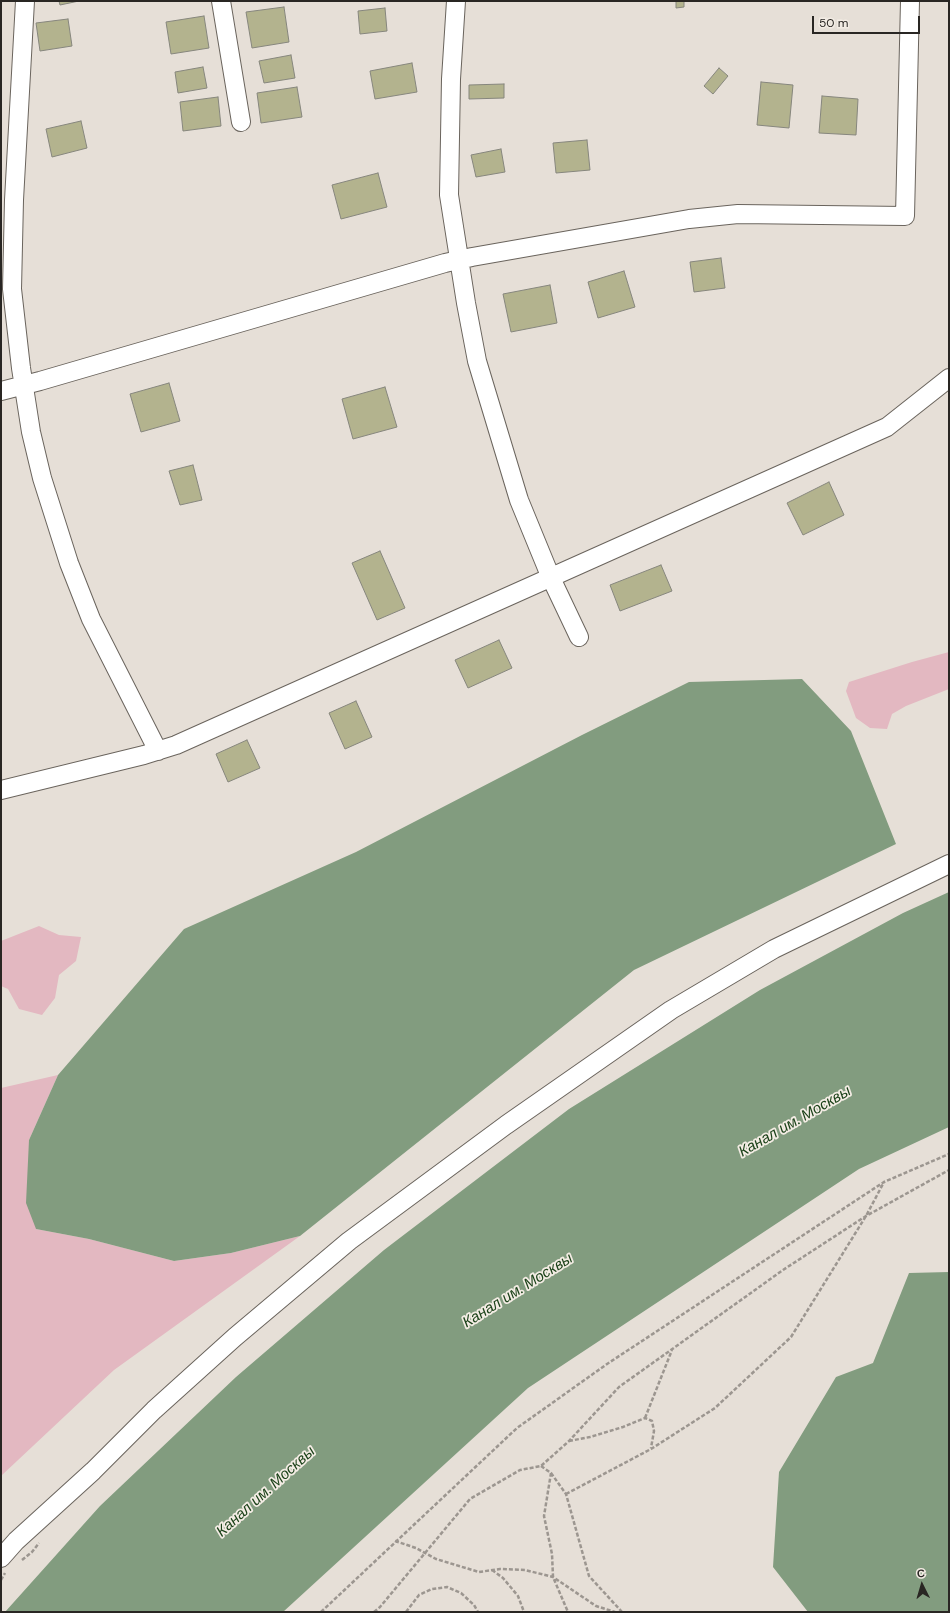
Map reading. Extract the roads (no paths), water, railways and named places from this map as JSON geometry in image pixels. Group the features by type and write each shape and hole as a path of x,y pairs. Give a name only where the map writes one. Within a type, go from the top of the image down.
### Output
{"street":[{"path":"25,1 14,200 12,289 23,386 31,432 42,478 70,563 91,619 158,751"},
{"path":"221,1 241,122"},
{"path":"456,1 451,79 449,195 476,361 519,500 551,578 579,637"},
{"path":"1,391 23,386 459,260 703,218 738,214 905,216 910,1"},
{"path":"1,790 158,751 176,745 887,427 949,378"},
{"path":"1,1558 16,1541 93,1471 154,1410 235,1337 349,1241 506,1125 671,1010 774,949 949,864"}],"water":[{"path":"802,679 851,731 896,844 634,970 300,1236 231,1253 174,1261 89,1239 36,1229 26,1203 29,1140 58,1075 184,929 356,852 582,735 689,682"},
{"name":"Канал им. Москвы","path":"949,892 949,1127 859,1169 528,1388 283,1612 5,1612 100,1506 236,1377 384,1250 569,1109 760,990 903,913"},
{"path":"949,1272 949,1612 808,1612 773,1567 779,1472 836,1377 873,1363 909,1273"}]}
